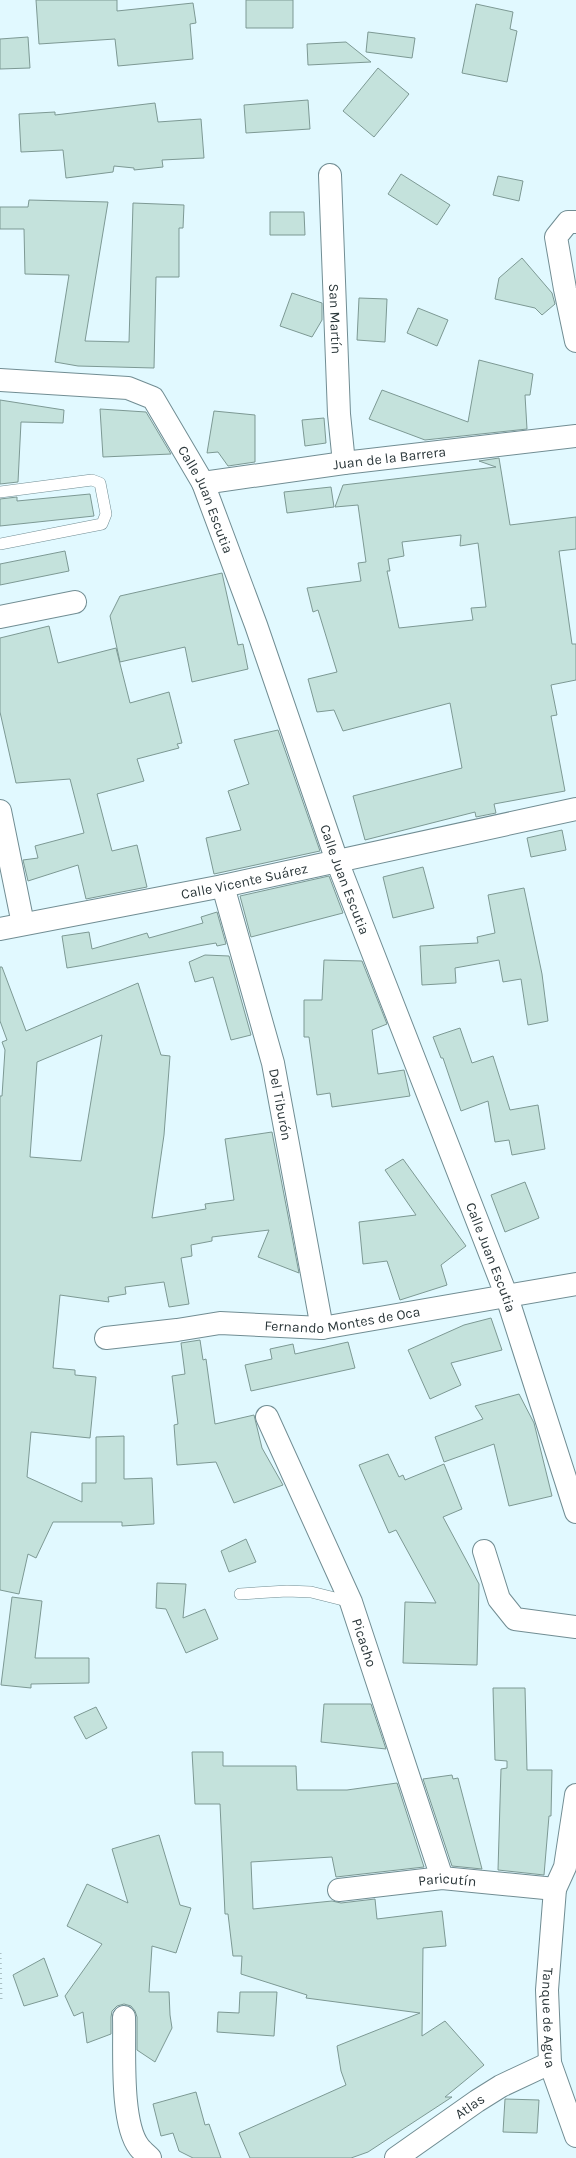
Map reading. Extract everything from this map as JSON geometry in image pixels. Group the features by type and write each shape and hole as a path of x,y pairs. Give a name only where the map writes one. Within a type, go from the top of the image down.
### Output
{"street":[{"name":"San Martín","path":"330,175 331,249 344,463"},
{"path":"576,222 568,222 556,237 576,341"},
{"name":"Calle Juan Escutia","path":"0,380 128,388 153,398 203,483 259,634 337,861 507,1297 576,1512"},
{"name":"Juan de la Barrera","path":"203,483 344,463 576,436"},
{"path":"0,617 75,602"},
{"name":"Calle Vicente Suárez","path":"0,929 223,886 576,809"},
{"path":"0,812 23,924"},
{"name":"Del Tiburón","path":"223,886 274,1063 322,1328"},
{"name":"Fernando Montes de Oca","path":"106,1338 220,1323 259,1323 322,1328 576,1284"},
{"name":"Picacho","path":"266,1417 351,1602 442,1878"},
{"path":"484,1551 499,1600 515,1619 576,1627"},
{"name":"Tanque de Agua","path":"576,1795 566,1868 566,1889 547,1990 550,2063 576,2136"},
{"name":"Paricutín","path":"339,1890 442,1878 566,1889"},
{"path":"124,2017 126,2104 130,2126 139,2147 150,2158"},
{"name":"Atlas","path":"396,2158 478,2100 501,2086 550,2063"}],"lane":[{"path":"0,492 92,480 100,483 106,514 102,524 0,544"},
{"path":"240,1594 287,1591 311,1592 351,1602"}],"path":[{"path":"0,1953 1,1999"}],"building":[{"path":"36,0 117,0 117,11 193,3 196,23 190,24 193,59 118,66 115,39 39,44"},
{"path":"246,0 293,0 293,28 246,28"},
{"path":"476,4 513,12 510,29 517,31 507,82 462,73"},
{"path":"368,32 415,38 412,58 366,52"},
{"path":"28,37 30,68 0,69 0,39"},
{"path":"346,42 371,62 308,65 307,44"},
{"path":"378,68 409,94 374,137 343,111"},
{"path":"308,100 310,129 246,133 244,105"},
{"path":"155,103 158,122 201,119 204,158 162,160 163,167 134,170 134,168 114,166 113,172 66,178 63,150 21,152 19,114 55,112 55,115"},
{"path":"401,174 450,205 437,225 388,194"},
{"path":"498,176 523,181 519,201 493,195"},
{"path":"29,200 108,202 85,341 129,342 133,203 184,205 183,228 179,228 179,277 156,277 154,368 78,366 55,362 69,275 25,274 24,229 0,229 0,207 28,207"},
{"path":"270,212 304,212 305,235 270,235"},
{"path":"522,258 552,293 555,304 542,315 535,308 495,299 499,278"},
{"path":"292,293 322,303 322,320 312,337 280,326"},
{"path":"359,298 387,299 385,342 357,340"},
{"path":"418,308 448,320 437,346 407,333"},
{"path":"479,360 533,374 530,395 525,395 527,429 425,440 369,419 382,390 468,422"},
{"path":"0,400 64,410 63,423 21,422 18,482 0,484"},
{"path":"100,409 146,412 171,454 103,457"},
{"path":"214,411 255,415 255,462 228,466 218,452 207,453"},
{"path":"324,418 326,443 305,446 302,420"},
{"path":"499,458 510,525 576,517 576,549 559,551 572,644 576,644 576,680 551,685 557,715 551,716 565,791 494,804 496,813 476,817 475,812 365,840 353,796 462,768 450,703 343,731 334,710 317,712 308,679 337,672 318,610 313,612 307,588 361,581 358,563 366,562 358,505 335,507 343,485 496,467 479,461","holes":["461,535 460,546 478,543 486,607 471,608 473,620 399,628 387,571 390,571 388,559 404,556 402,542"]},
{"path":"331,487 334,507 287,513 284,492"},
{"path":"90,494 94,516 0,526 0,499 17,497 17,501"},
{"path":"65,551 69,571 0,585 0,564"},
{"path":"222,573 238,645 243,644 248,669 192,682 185,647 120,662 110,616 120,596"},
{"path":"49,626 58,663 116,648 130,703 169,692 182,743 177,744 179,748 137,759 144,781 97,794 112,851 137,845 147,887 86,899 78,865 28,881 23,860 38,858 35,846 84,833 70,779 16,783 0,712 0,638"},
{"path":"278,730 320,851 214,874 206,838 241,830 228,791 249,784 234,740"},
{"path":"562,830 566,850 531,857 527,838"},
{"path":"423,867 434,908 393,918 383,877"},
{"path":"329,876 343,913 251,937 240,896"},
{"path":"524,888 542,974 548,1021 528,1025 521,979 503,982 499,960 455,968 456,983 422,985 420,946 478,943 477,937 495,933 488,895"},
{"path":"217,912 226,944 217,946 216,943 67,968 62,936 89,932 92,949 147,933 149,938 203,923 201,917"},
{"path":"205,955 229,956 251,1035 231,1040 213,977 195,982 189,962"},
{"path":"324,960 362,961 387,1024 372,1030 378,1074 404,1070 410,1096 332,1107 330,1093 317,1095 309,1037 304,1037 304,1000 322,1000"},
{"path":"0,967 2,967 26,1031 138,983 161,1055 170,1056 164,1135 152,1218 206,1209 205,1204 234,1200 225,1139 272,1132 299,1273 258,1257 269,1230 212,1237 212,1241 191,1245 192,1256 181,1258 189,1304 169,1307 164,1282 125,1287 126,1294 108,1297 109,1302 60,1295 53,1368 75,1370 75,1375 96,1377 90,1438 31,1432 27,1477 82,1502 82,1483 96,1483 96,1437 124,1436 124,1479 152,1478 154,1524 122,1526 122,1522 53,1522 36,1558 28,1554 19,1594 0,1590 0,1096 2,1096 5,1050 2,1042 7,1040 0,1021","holes":["102,1035 81,1161 30,1157 37,1062"]},
{"path":"460,1028 472,1063 493,1056 510,1110 538,1105 545,1149 512,1155 509,1140 495,1142 488,1101 461,1111 443,1058 441,1058 433,1037"},
{"path":"403,1159 466,1246 441,1265 447,1285 400,1300 387,1261 363,1264 359,1222 416,1215 385,1170"},
{"path":"525,1182 539,1218 505,1232 491,1195"},
{"path":"491,1318 502,1350 451,1363 461,1385 430,1399 408,1350 464,1325"},
{"path":"200,1340 203,1360 206,1359 215,1424 254,1415 262,1448 283,1485 234,1503 216,1462 177,1465 174,1425 178,1424 172,1376 185,1374 181,1343"},
{"path":"348,1342 355,1368 251,1391 245,1365 272,1359 270,1349 293,1344 295,1354"},
{"path":"519,1394 534,1423 552,1496 509,1506 494,1444 444,1462 435,1437 483,1419 475,1406"},
{"path":"388,1454 399,1477 403,1475 405,1480 444,1464 462,1509 443,1517 479,1584 477,1665 403,1663 405,1602 436,1603 396,1530 389,1533 359,1465"},
{"path":"246,1539 256,1562 229,1572 221,1551"},
{"path":"157,1583 186,1584 183,1618 205,1609 218,1639 186,1653 166,1609 156,1608"},
{"path":"12,1597 42,1601 35,1658 89,1658 89,1683 31,1684 31,1688 1,1685"},
{"path":"493,1688 525,1688 527,1770 552,1770 551,1816 549,1816 544,1875 498,1870 501,1769 507,1768 507,1761 495,1760"},
{"path":"324,1704 371,1704 386,1749 321,1742"},
{"path":"96,1707 107,1728 86,1739 74,1717"},
{"path":"192,1752 223,1752 223,1766 296,1766 297,1790 347,1790 397,1783 424,1867 336,1877 332,1857 251,1862 253,1909 332,1901 341,1903 375,1899 377,1919 442,1911 446,1946 423,1948 422,2036 445,2021 484,2065 445,2097 452,2097 368,2152 351,2158 250,2158 239,2133 346,2085 341,2071 337,2046 420,2013 306,1998 307,1995 241,1974 242,1956 233,1956 228,1914 225,1914 220,1804 195,1804"},
{"path":"452,1775 453,1779 458,1778 482,1869 452,1866 423,1779"},
{"path":"159,1835 180,1905 191,1908 176,1953 152,1946 149,1992 169,1992 172,2028 155,2062 137,2050 137,2017 131,2006 124,2004 117,2006 112,2011 111,2034 87,2043 83,2012 74,2016 65,1996 102,1944 67,1926 87,1884 128,1903 112,1849"},
{"path":"44,1958 58,1996 24,2006 13,1975"},
{"path":"240,1992 277,1992 274,2036 217,2032 218,2012 239,2013"},
{"path":"196,2092 205,2125 209,2124 221,2158 193,2158 179,2151 173,2133 161,2136 153,2104"},
{"path":"505,2099 539,2100 537,2133 503,2132"}]}
